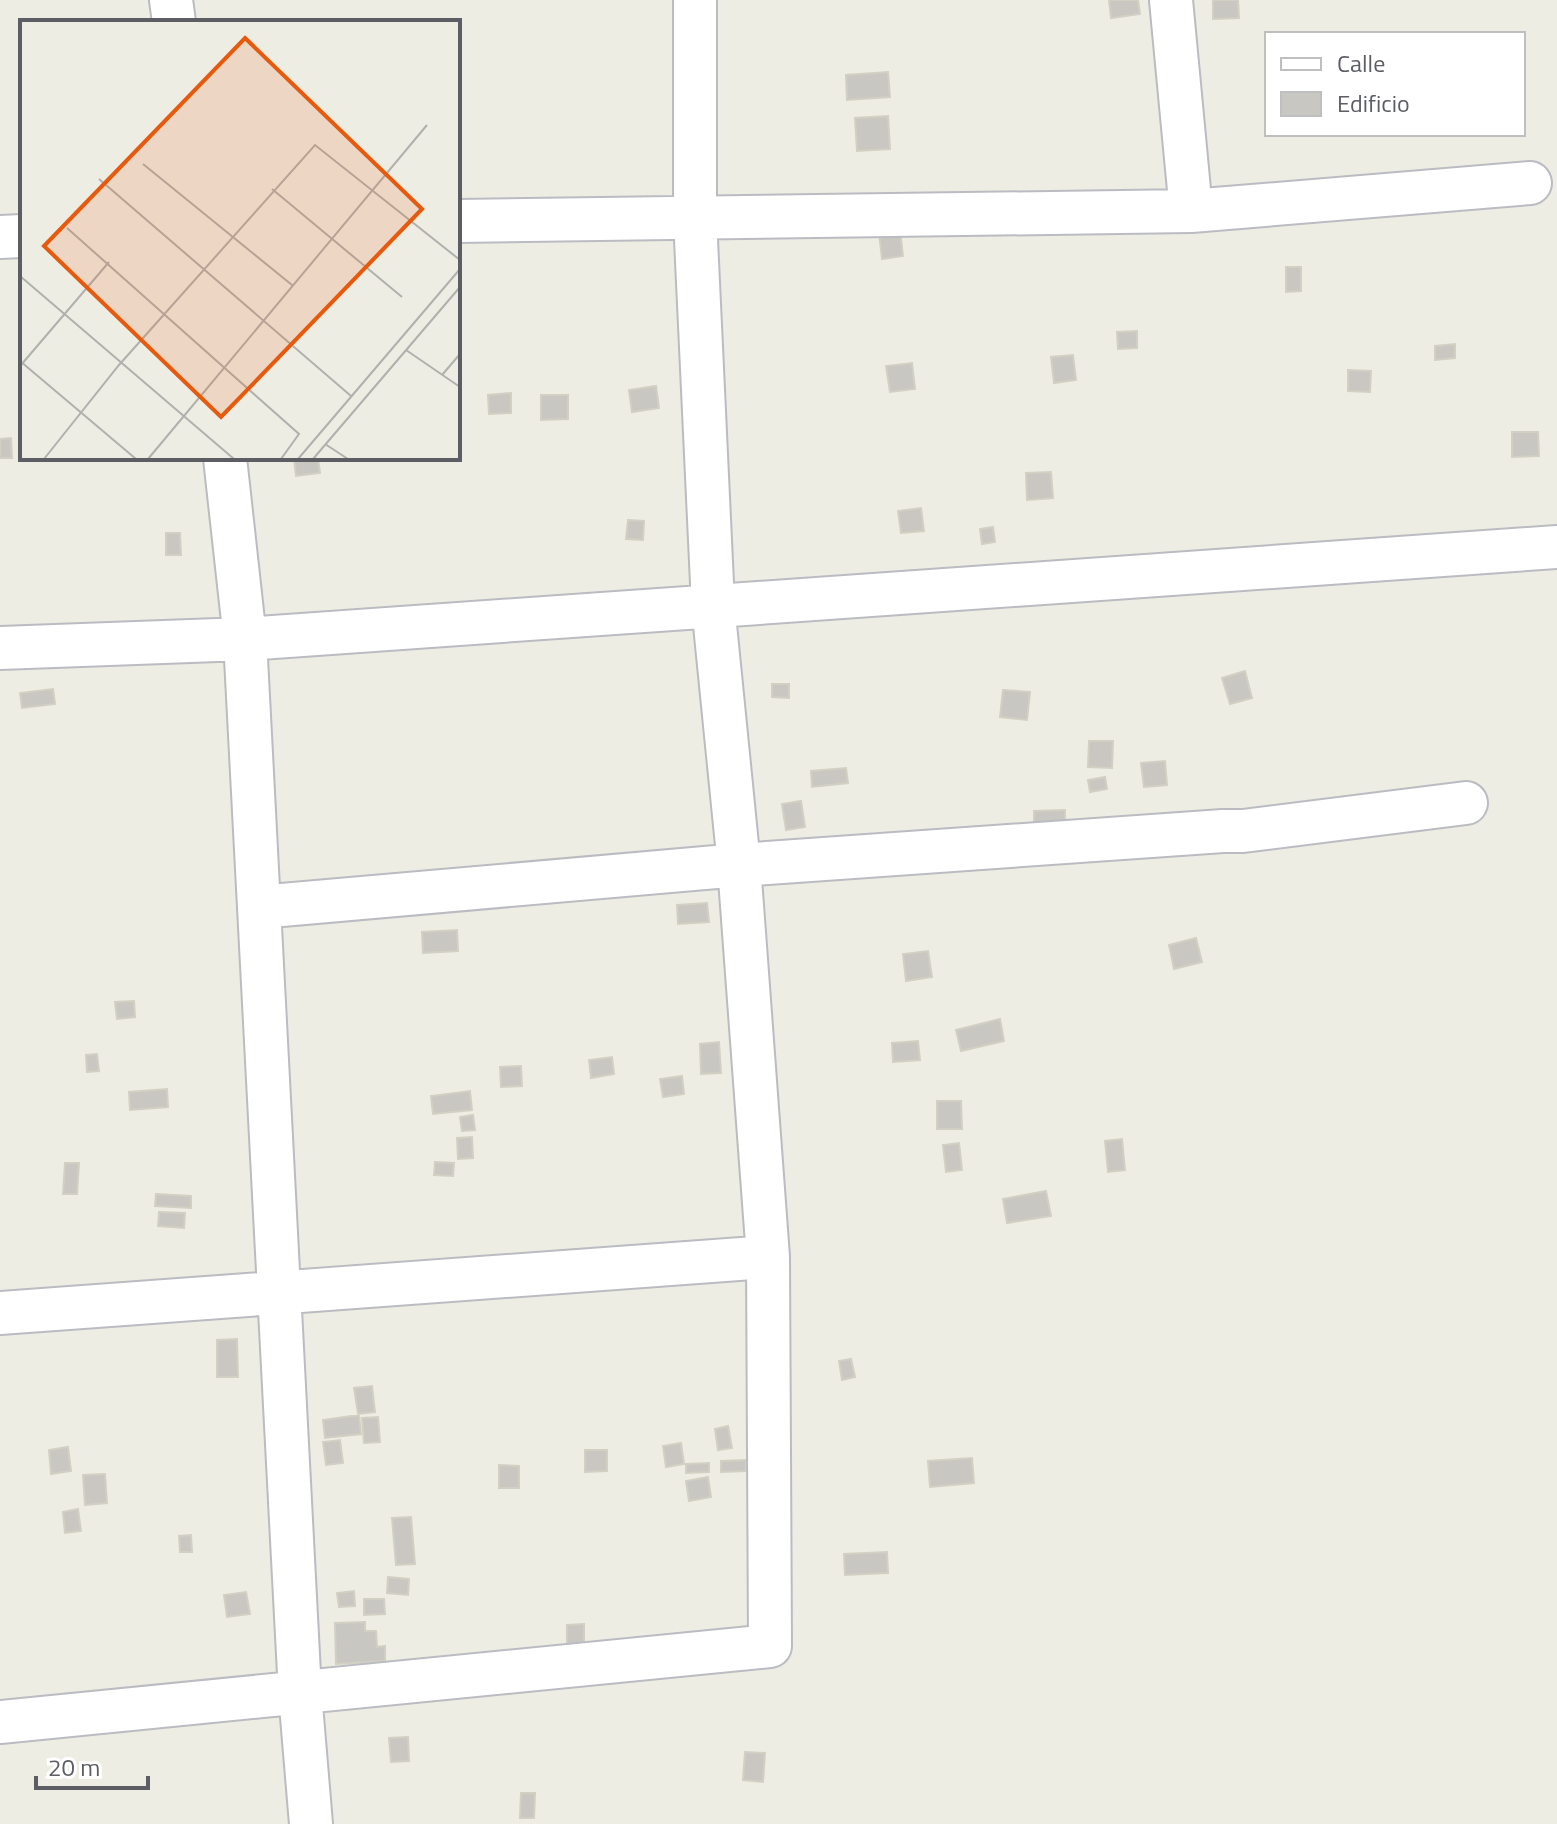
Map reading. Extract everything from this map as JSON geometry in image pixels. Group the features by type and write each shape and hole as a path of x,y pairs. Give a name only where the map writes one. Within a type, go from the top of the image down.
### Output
{"street":[{"path":"171,0 174,20"},
{"path":"0,1722 770,1646 768,1257 739,865 713,605 695,218 695,0"},
{"path":"1171,0 1191,211"},
{"path":"460,221 1191,211 1530,183"},
{"path":"0,237 20,236"},
{"path":"225,460 245,639 300,1693 311,1824"},
{"path":"0,648 245,639 1557,547"},
{"path":"259,907 739,865 1243,831 1466,803"},
{"path":"0,1313 768,1257"}],"building":[{"path":"1109,0 1138,0 1140,14 1111,18"},
{"path":"1213,0 1238,0 1239,18 1213,19"},
{"path":"888,72 890,97 847,100 846,75"},
{"path":"888,116 890,149 857,151 855,118"},
{"path":"900,230 903,256 882,259 879,233"},
{"path":"1286,267 1301,267 1301,291 1286,292"},
{"path":"1137,331 1137,348 1118,349 1117,332"},
{"path":"1455,344 1455,358 1435,360 1435,346"},
{"path":"1073,355 1076,380 1054,383 1051,357"},
{"path":"912,363 915,389 890,392 886,366"},
{"path":"1348,370 1371,371 1370,392 1348,391"},
{"path":"656,386 659,408 632,412 629,390"},
{"path":"511,393 511,413 489,414 488,395"},
{"path":"541,395 568,395 568,419 541,420"},
{"path":"1512,432 1538,432 1539,456 1512,457"},
{"path":"11,438 12,458 0,458 0,439"},
{"path":"294,460 318,460 320,473 296,476"},
{"path":"1051,472 1053,498 1027,500 1026,473"},
{"path":"921,508 924,531 901,533 898,511"},
{"path":"628,520 644,521 643,540 626,539"},
{"path":"993,527 995,542 982,544 980,529"},
{"path":"166,533 180,533 181,555 166,555"},
{"path":"1245,671 1252,698 1230,704 1222,678"},
{"path":"772,684 789,684 789,698 772,697"},
{"path":"53,689 55,704 22,708 20,693"},
{"path":"1003,690 1030,692 1027,720 1000,717"},
{"path":"1089,741 1113,741 1112,768 1088,767"},
{"path":"1165,761 1167,785 1144,787 1141,763"},
{"path":"846,768 848,783 812,787 811,771"},
{"path":"1105,777 1107,789 1090,792 1088,780"},
{"path":"801,801 805,827 786,830 782,804"},
{"path":"1065,810 1065,826 1034,827 1034,811"},
{"path":"707,903 709,922 678,924 677,905"},
{"path":"457,930 458,951 423,953 422,932"},
{"path":"1196,938 1202,962 1174,969 1169,945"},
{"path":"928,951 932,977 906,981 903,954"},
{"path":"134,1001 135,1017 117,1019 115,1002"},
{"path":"1000,1019 1004,1041 961,1051 956,1030"},
{"path":"918,1041 920,1060 893,1062 892,1043"},
{"path":"719,1042 721,1073 701,1074 700,1044"},
{"path":"97,1054 99,1071 87,1072 86,1055"},
{"path":"612,1057 614,1074 591,1078 589,1060"},
{"path":"521,1066 522,1086 501,1087 500,1067"},
{"path":"682,1076 684,1094 663,1097 660,1079"},
{"path":"167,1089 168,1107 130,1110 129,1092"},
{"path":"470,1091 472,1110 433,1114 431,1096"},
{"path":"937,1101 961,1101 962,1129 937,1129"},
{"path":"473,1115 475,1130 462,1131 460,1117"},
{"path":"472,1137 473,1158 458,1159 457,1138"},
{"path":"1122,1139 1125,1170 1108,1172 1105,1141"},
{"path":"959,1143 962,1170 946,1172 943,1145"},
{"path":"435,1162 454,1163 453,1176 434,1175"},
{"path":"65,1163 79,1163 77,1194 63,1194"},
{"path":"1046,1191 1051,1216 1007,1223 1003,1199"},
{"path":"156,1194 191,1196 191,1208 155,1206"},
{"path":"159,1212 185,1213 184,1228 158,1226"},
{"path":"237,1339 238,1377 217,1377 217,1340"},
{"path":"851,1359 855,1377 842,1380 839,1361"},
{"path":"372,1386 375,1412 358,1414 354,1388"},
{"path":"359,1415 361,1434 325,1438 323,1420"},
{"path":"378,1417 380,1442 364,1443 362,1418"},
{"path":"728,1426 732,1448 718,1450 715,1429"},
{"path":"340,1440 343,1463 326,1465 323,1442"},
{"path":"681,1443 684,1464 666,1467 663,1446"},
{"path":"68,1447 71,1471 51,1474 49,1450"},
{"path":"585,1450 607,1450 607,1471 585,1472"},
{"path":"972,1458 974,1483 930,1487 928,1461"},
{"path":"746,1460 746,1471 721,1472 721,1461"},
{"path":"709,1463 709,1472 686,1473 686,1464"},
{"path":"499,1465 519,1466 519,1488 499,1488"},
{"path":"105,1474 107,1503 85,1505 83,1475"},
{"path":"708,1477 711,1497 689,1501 686,1481"},
{"path":"78,1509 81,1531 65,1533 63,1512"},
{"path":"411,1517 415,1564 396,1565 392,1518"},
{"path":"191,1535 192,1552 180,1552 179,1536"},
{"path":"887,1552 888,1573 845,1575 844,1554"},
{"path":"388,1577 409,1579 408,1595 387,1593"},
{"path":"354,1591 355,1606 339,1607 337,1593"},
{"path":"246,1592 250,1614 227,1617 224,1595"},
{"path":"364,1599 384,1599 385,1614 364,1615"},
{"path":"365,1622 365,1631 376,1631 377,1647 385,1646 385,1661 336,1664 335,1623"},
{"path":"584,1624 584,1644 567,1645 567,1625"},
{"path":"408,1737 409,1761 391,1762 389,1738"},
{"path":"745,1752 765,1753 763,1782 743,1780"},
{"path":"521,1793 535,1793 534,1818 520,1818"}]}
